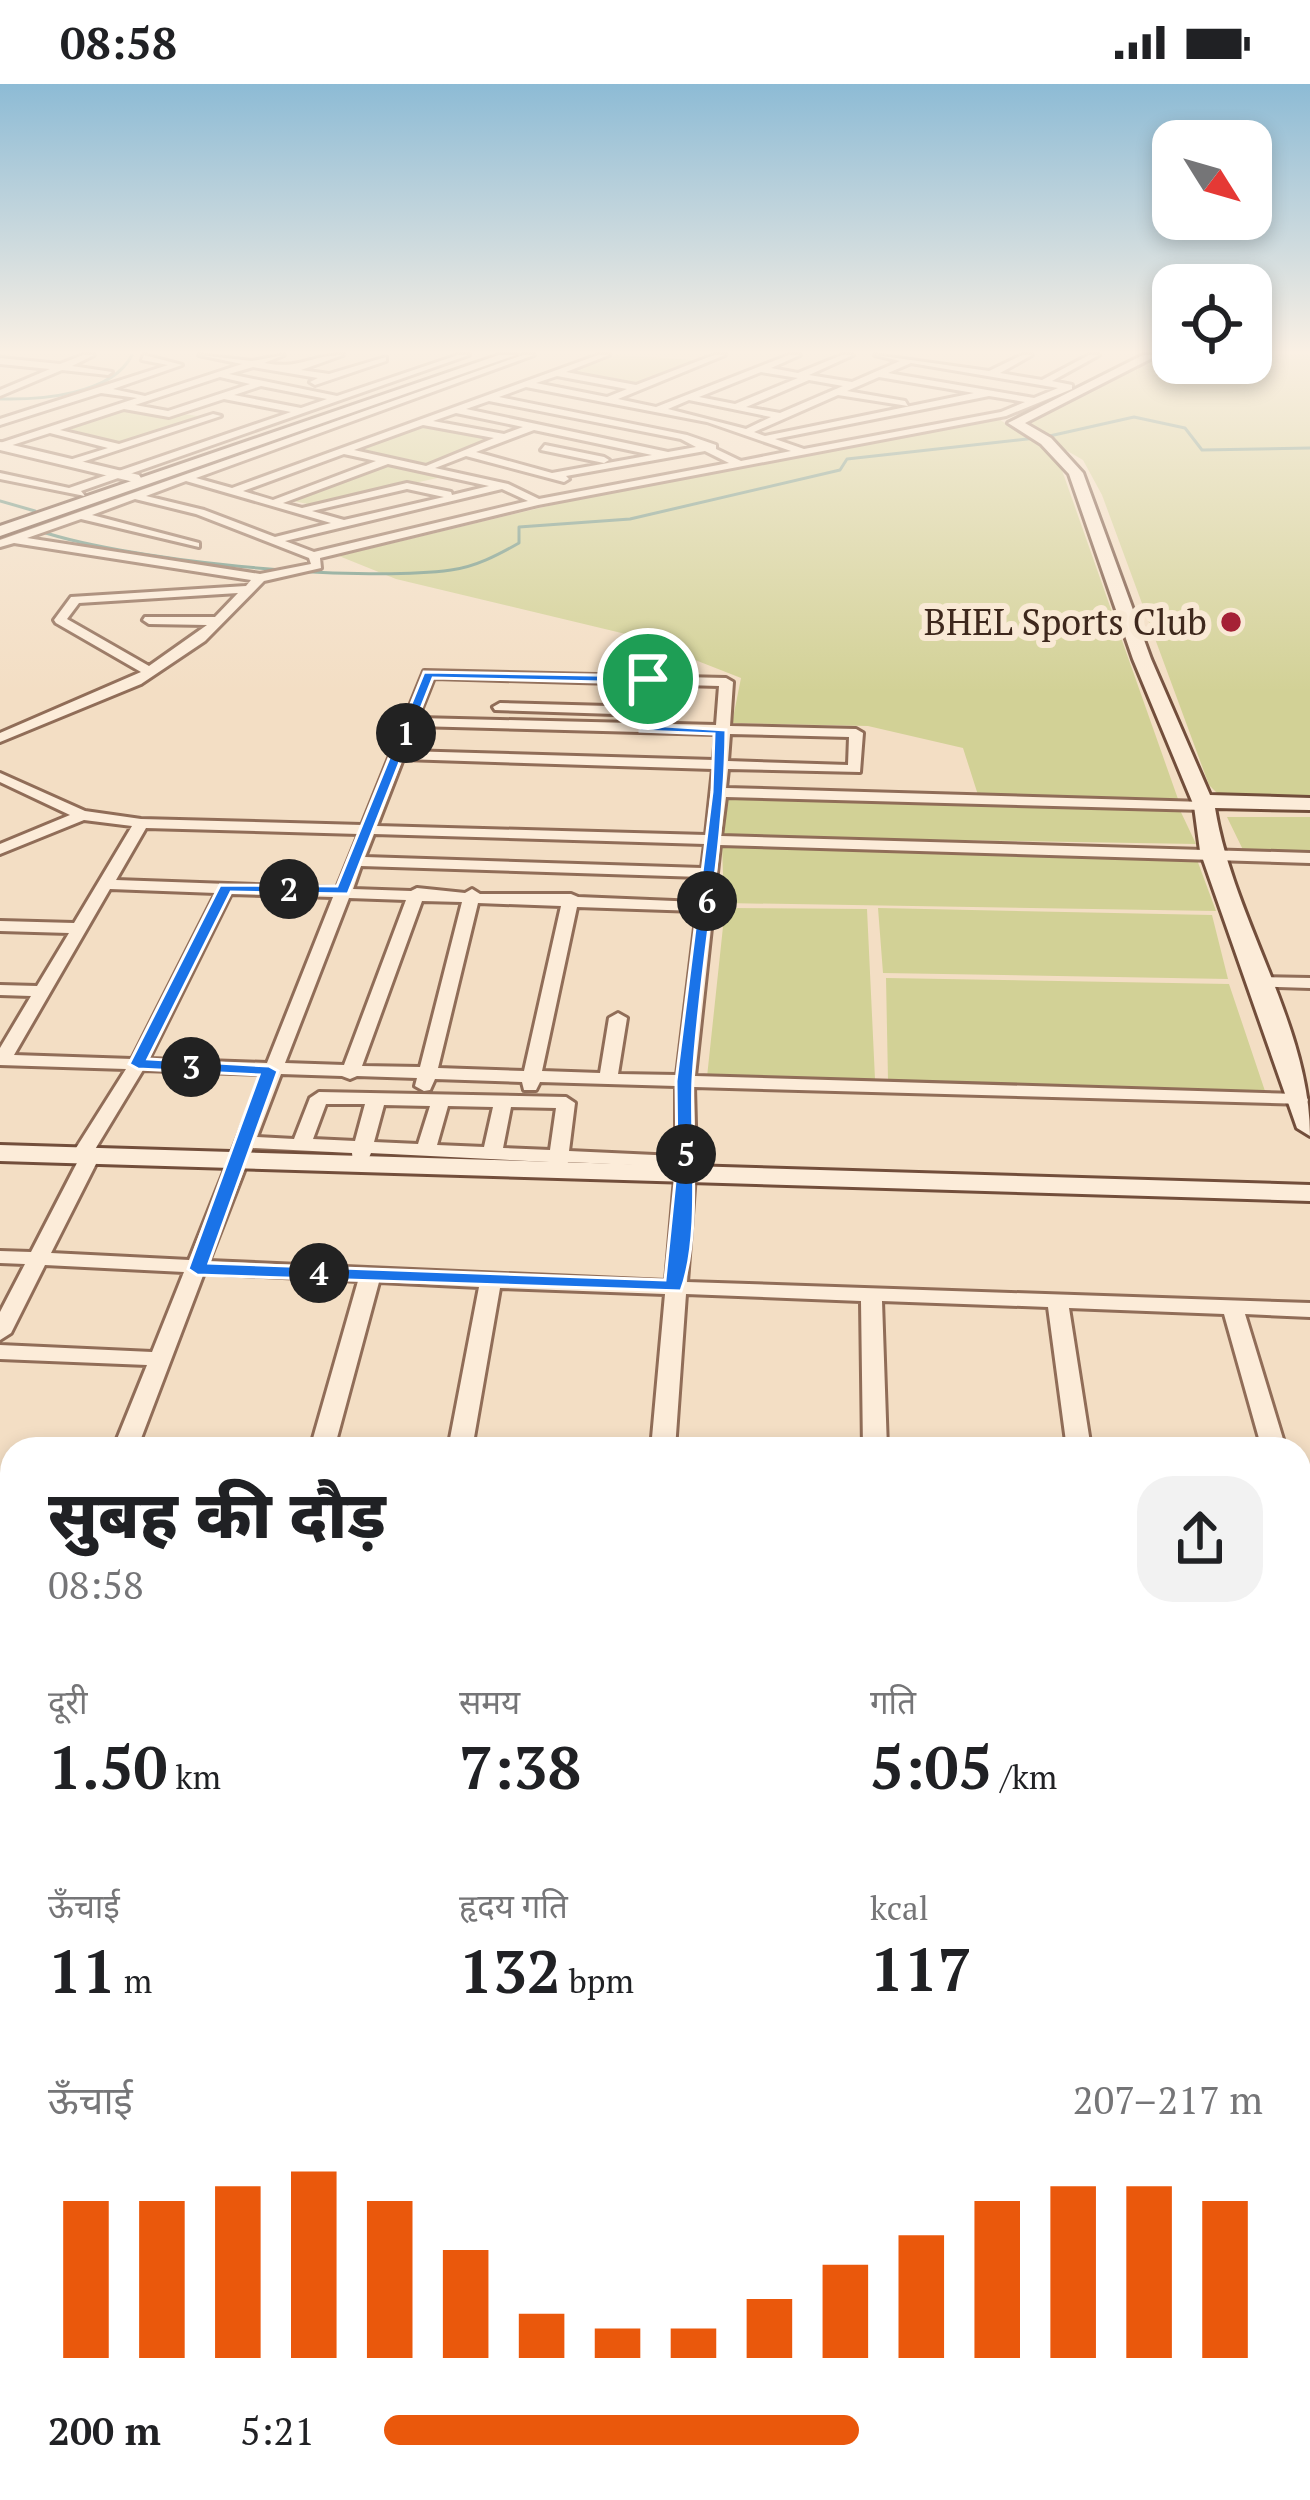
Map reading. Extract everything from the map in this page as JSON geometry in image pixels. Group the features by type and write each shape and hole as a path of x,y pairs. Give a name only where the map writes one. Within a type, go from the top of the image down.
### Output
{"main road":[{"path":"10,532 152,468"},
{"path":"84,495 163,468"},
{"path":"1071,468 1202,804 1211,851 1310,1128"},
{"path":"1202,804 1310,807"},
{"path":"0,1153 559,1159 1310,1193"}],"street":[{"path":"91,468 127,476 149,468"},
{"path":"47,517 82,515 220,468"},
{"path":"234,490 296,468"},
{"path":"277,501 368,468"},
{"path":"433,468 504,486 538,502"},
{"path":"531,468 591,492"},
{"path":"555,475 600,468"},
{"path":"144,494 279,538 313,556 538,502 720,468"},
{"path":"3,478 120,503"},
{"path":"188,479 307,509 342,523"},
{"path":"307,509 407,486 457,496"},
{"path":"279,538 504,486"},
{"path":"82,515 195,545"},
{"path":"10,532 258,581"},
{"path":"150,672 60,620 75,600 258,581 316,566 313,556"},
{"path":"0,739 150,672 219,621 258,581"},
{"path":"148,620 219,621"},
{"path":"130,1437 269,1071 429,674 726,682 719,792 685,1081 685,1167 664,1437"},
{"path":"495,724 509,676"},
{"path":"644,728 648,679"},
{"path":"500,706 645,711"},
{"path":"397,755 855,770 856,733 411,722"},
{"path":"0,778 82,814 141,823 1211,851 1310,858"},
{"path":"0,793 17,786"},
{"path":"719,792 1202,804"},
{"path":"0,849 82,814"},
{"path":"141,823 1,1060 1299,1100"},
{"path":"355,861 707,873"},
{"path":"104,884 472,894 707,907"},
{"path":"0,1334 86,1156 226,888"},
{"path":"350,1074 417,893"},
{"path":"426,1150 431,1099 427,1074 472,894"},
{"path":"528,1102 571,899"},
{"path":"0,926 76,928"},
{"path":"1257,982 1310,983"},
{"path":"0,990 40,991"},
{"path":"608,1078 618,1018"},
{"path":"240,1152 302,1143 361,1156 494,1151 559,1159 566,1103 319,1098 302,1143"},
{"path":"361,1156 376,1099"},
{"path":"494,1151 503,1101"},
{"path":"0,1257 491,1281 1310,1310"},
{"path":"325,1437 370,1275"},
{"path":"462,1437 491,1281"},
{"path":"871,1294 875,1437"},
{"path":"1058,1302 1077,1437"},
{"path":"1233,1307 1271,1437"},
{"path":"0,1352 162,1359"}],"shaded area":[{"path":"373,468 412,468 447,476 312,505 289,500"},
{"path":"740,468 1061,468 1178,799 978,795 963,748 868,726 732,723 741,678 634,636 396,579 339,556 590,496"},
{"name":"BHEL Sports Club","path":"1087,468 1310,468 1310,800 1222,798 1209,785 1102,495"},
{"path":"725,798 1179,808 1196,844 722,836"},
{"path":"1227,817 1310,817 1310,854 1245,854"},
{"path":"722,845 1196,857 1216,911 724,903"},
{"path":"725,908 867,909 875,1079 707,1077"},
{"path":"878,908 1212,915 1228,979 883,973"},
{"path":"886,978 1229,984 1266,1094 888,1080"}],"waterway":[{"path":"0,501 35,511 41,520 31,528 121,550 300,571 409,573 486,560 519,543 519,527 630,519 841,468"}],"place":[{"name":"BHEL Sports Club","path":"1231,622"}],"route":[{"path":"429,674 648,679 644,728 720,730 719,792 685,1081 686,1162 674,1286 197,1269 269,1071 138,1064 226,888 343,891 429,674"}]}
